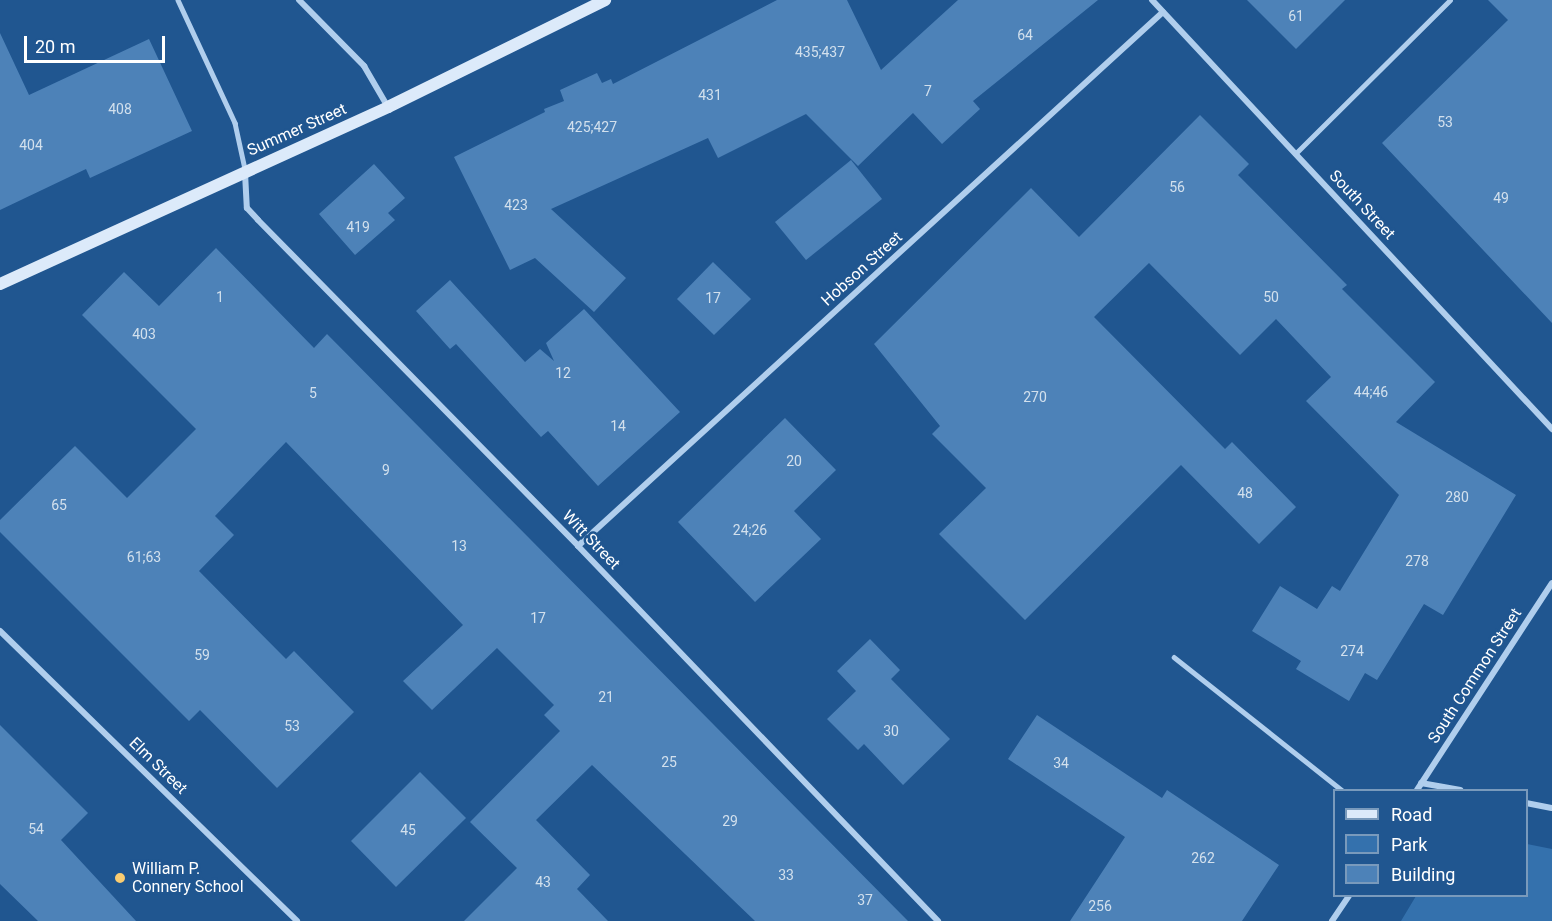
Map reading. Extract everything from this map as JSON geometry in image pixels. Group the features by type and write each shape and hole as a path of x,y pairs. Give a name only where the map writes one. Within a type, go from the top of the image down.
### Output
{"main road":[{"name":"Summer Street","path":"0,284 388,107 605,0"}],"street":[{"path":"299,0 364,66 388,107"},
{"name":"South Street","path":"1152,0 1552,429"},
{"name":"Hobson Street","path":"578,546 1163,12"},
{"name":"Witt Street","path":"245,172 247,208 258,220 578,546 938,921"},
{"name":"South Common Street","path":"1418,789 1552,583"},
{"name":"Elm Street","path":"0,631 297,921"},
{"path":"1421,783 1454,789"},
{"path":"1528,803 1552,807"},
{"path":"1332,921 1348,897"}],"lane":[{"path":"178,0 235,123 245,172"},
{"path":"1295,154 1450,0"},
{"path":"1174,657 1341,789"}],"green space":[{"path":"1528,844 1552,849 1552,921 1401,921 1415,897 1528,897"}],"building":[{"path":"777,0 847,0 881,70 958,0 1098,0 973,101 980,109 942,144 913,113 858,166 806,114 718,158 708,138 551,209 626,278 594,312 535,258 510,270 454,157 545,112 544,109 564,101 560,90 597,73 602,83 611,79 613,84"},
{"path":"1247,0 1345,0 1296,49"},
{"path":"1488,0 1552,0 1552,323 1382,143 1508,20"},
{"path":"0,33 29,95 149,39 192,131 90,178 86,169 0,210"},
{"path":"1200,115 1249,164 1238,175 1347,285 1342,289 1435,382 1396,422 1516,495 1443,615 1424,604 1377,680 1365,673 1349,701 1296,669 1301,661 1252,631 1280,586 1317,609 1332,586 1340,591 1399,495 1306,401 1331,377 1276,319 1240,355 1149,263 1094,317 1225,449 1232,442 1296,507 1259,544 1181,465 1025,620 939,534 986,488 932,434 940,426 874,344 1031,188 1079,237"},
{"path":"851,160 882,199 806,260 775,222"},
{"path":"374,164 405,198 388,213 395,220 355,255 319,214"},
{"path":"216,248 314,348 327,334 908,921 755,921 592,765 536,820 590,875 577,889 608,921 464,921 517,868 470,822 560,731 544,715 554,705 497,648 432,710 403,681 463,625 286,442 215,516 234,535 199,571 286,659 294,651 354,712 277,788 200,710 189,721 0,532 0,520 75,446 127,498 196,429 82,315 124,272 159,306"},
{"path":"713,262 751,299 714,335 677,299"},
{"path":"450,280 525,362 540,349 554,361 546,343 584,309 680,412 598,486 548,431 541,437 456,344 450,349 416,311"},
{"path":"785,418 836,470 794,511 821,539 755,602 678,522"},
{"path":"870,639 900,670 891,679 950,739 903,785 864,744 858,750 827,719 856,691 837,671"},
{"path":"1037,715 1162,798 1167,790 1279,865 1242,921 1070,921 1125,837 1008,759"},
{"path":"0,725 88,813 61,840 136,921 38,921 0,884"},
{"path":"420,772 466,818 396,887 351,841"}],"place":[{"name":"William P. Connery School","path":"120,878"}]}
